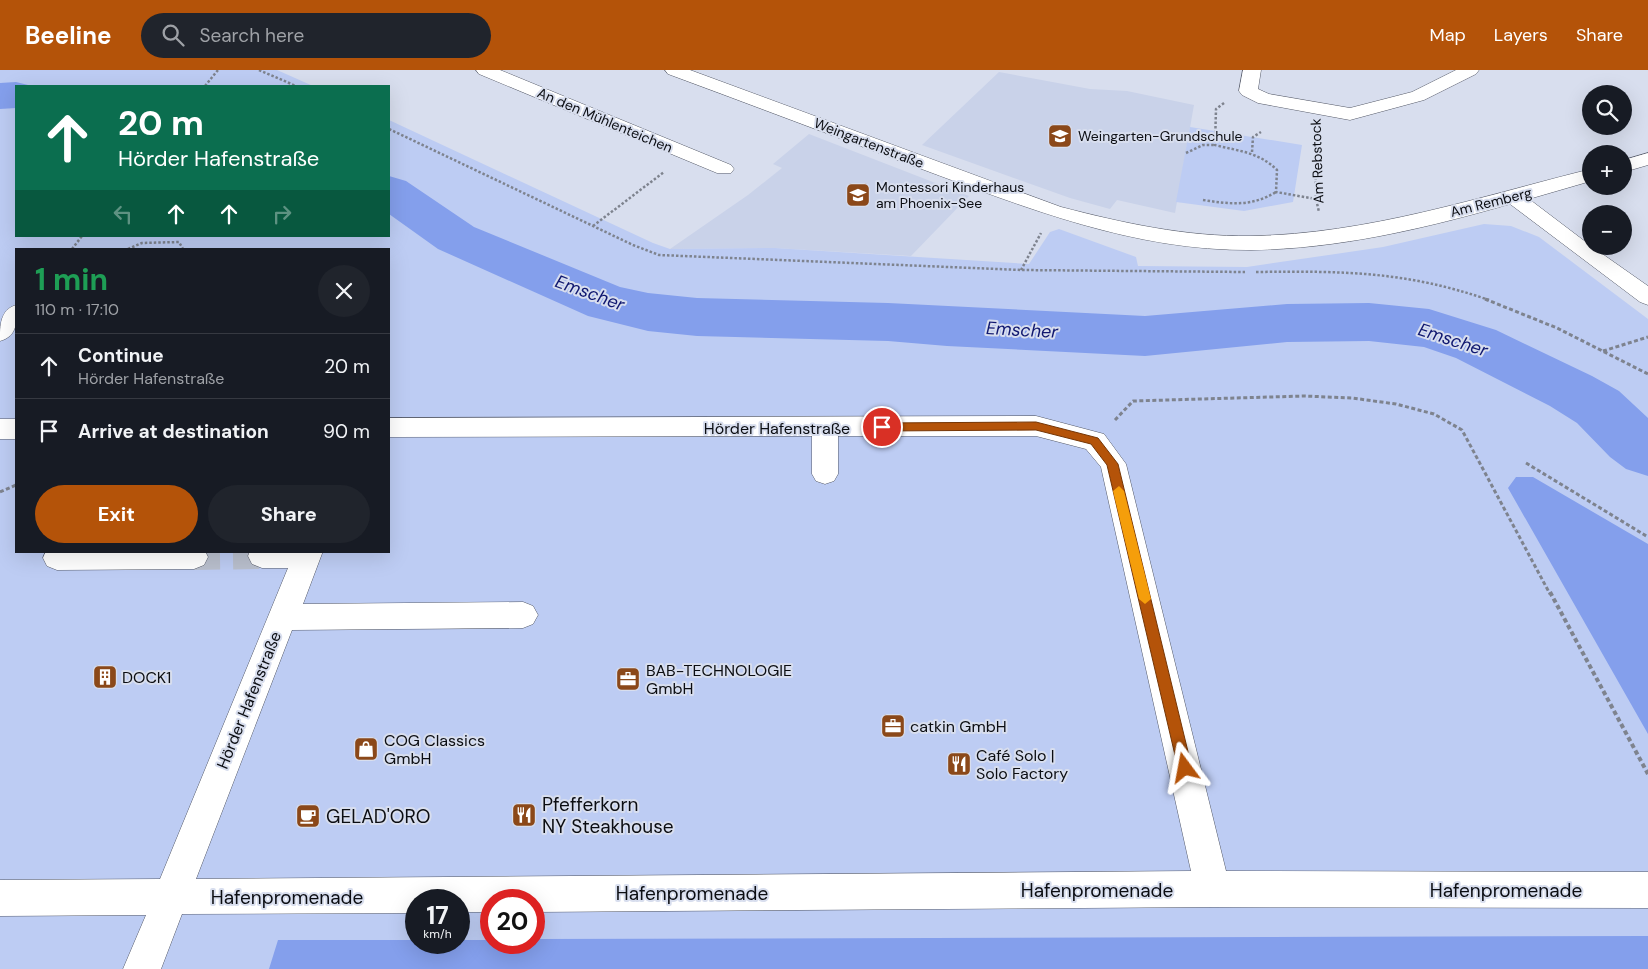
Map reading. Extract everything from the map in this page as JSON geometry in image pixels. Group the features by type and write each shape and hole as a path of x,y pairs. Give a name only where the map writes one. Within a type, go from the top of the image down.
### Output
{"street":[{"name":"An den Mühlenteichen","path":"485,70 724,169"},
{"name":"Weingartenstraße","path":"674,70 1054,212 1123,230 1189,240 1251,243 1339,236 1390,225"},
{"name":"Am Rebstock","path":"1252,70 1248,91 1264,99 1350,114 1418,96 1470,70"},
{"path":"1632,164 1648,159"},
{"name":"Am Remberg","path":"1390,225 1514,197 1582,178"},
{"path":"1514,197 1648,297"},
{"path":"0,333 15,314"},
{"name":"Hörder Hafenstraße","path":"390,428 1036,426 1095,441"},
{"path":"825,428 826,474"},
{"path":"0,429 15,429"},
{"path":"1095,441 1112,464 1213,889"},
{"path":"262,556 308,554"},
{"name":"Hörder Hafenstraße","path":"142,969 308,554"},
{"path":"56,558 194,557"},
{"path":"283,617 523,615"},
{"name":"Hafenpromenade","path":"0,898 1213,889 1648,890"}],"path":[{"path":"206,85 218,70"},
{"path":"259,70 294,85"},
{"name":"Am Rebstock","path":"1315,109 1316,199 1319,212 1339,236"},
{"path":"390,129 645,250 671,257 786,259 1022,270 1355,273 1399,276 1450,288 1496,302 1648,374"},
{"path":"1214,131 1214,145"},
{"path":"1252,152 1253,137 1261,132"},
{"path":"1186,152 1203,145 1214,145 1252,152 1268,160 1277,170 1276,192"},
{"path":"593,226 686,154"},
{"path":"1203,200 1252,204 1265,200 1276,192 1316,199"},
{"path":"1022,270 1042,230"},
{"path":"73,248 81,237"},
{"path":"130,248 142,243 179,242 182,248"},
{"path":"1602,351 1648,337"},
{"path":"1095,441 1133,401 1268,396 1342,398 1396,403 1430,413 1452,423 1462,430 1648,774"},
{"path":"1526,463 1648,536"},
{"path":"0,492 15,485"}],"shaded area":[{"path":"0,70 277,70 311,85 15,85 15,237 390,237 390,120 653,243 670,249 775,248 1029,264 1050,232 1059,229 1136,257 1138,266 1247,267 1383,247 1484,224 1511,226 1539,237 1648,319 1648,969 0,969"},
{"name":"Weingarten-Grundschule","path":"999,72 1090,89 1127,91 1194,105 1175,213 1117,200 1110,209 1070,198 922,145"},
{"path":"1190,127 1302,145 1293,202 1244,211 1176,202"},
{"name":"Montessori Kinderhaus am Phoenix-See","path":"809,134 969,196 911,256 775,248 670,249 748,195 782,168 773,164"}],"water":[{"path":"1516,477 1533,477 1648,544 1648,734 1508,488"},
{"path":"1648,936 1648,969 269,969 278,940 405,940 405,954 470,954 470,940 480,940 480,954 545,954 545,939"}],"waterway":[{"name":"Emscher","path":"0,96 15,95"},
{"name":"Emscher","path":"390,192 456,238 607,303 648,312 697,317 888,322 947,327 1145,336 1287,323 1369,322 1429,328 1476,344 1571,391 1598,407 1632,440 1648,452"}],"tunnel":[{"path":"194,557 262,556"}],"slow traffic":[{"path":"1119,491 1145,599"}],"place":[{"name":"Weingarten-Grundschule","path":"1060,136"},
{"name":"Montessori Kinderhaus am Phoenix-See","path":"858,195"},
{"name":"DOCK1","path":"105,677"},
{"name":"BAB-TECHNOLOGIE GmbH","path":"628,679"},
{"name":"catkin GmbH","path":"893,726"},
{"name":"COG Classics GmbH","path":"366,749"},
{"name":"Café Solo | Solo Factory","path":"959,764"},
{"name":"Pfefferkorn NY Steakhouse","path":"524,815"},
{"name":"GELAD'ORO","path":"308,816"}],"route":[{"path":"882,427 1036,426 1095,441 1112,464 1185,768"}]}
